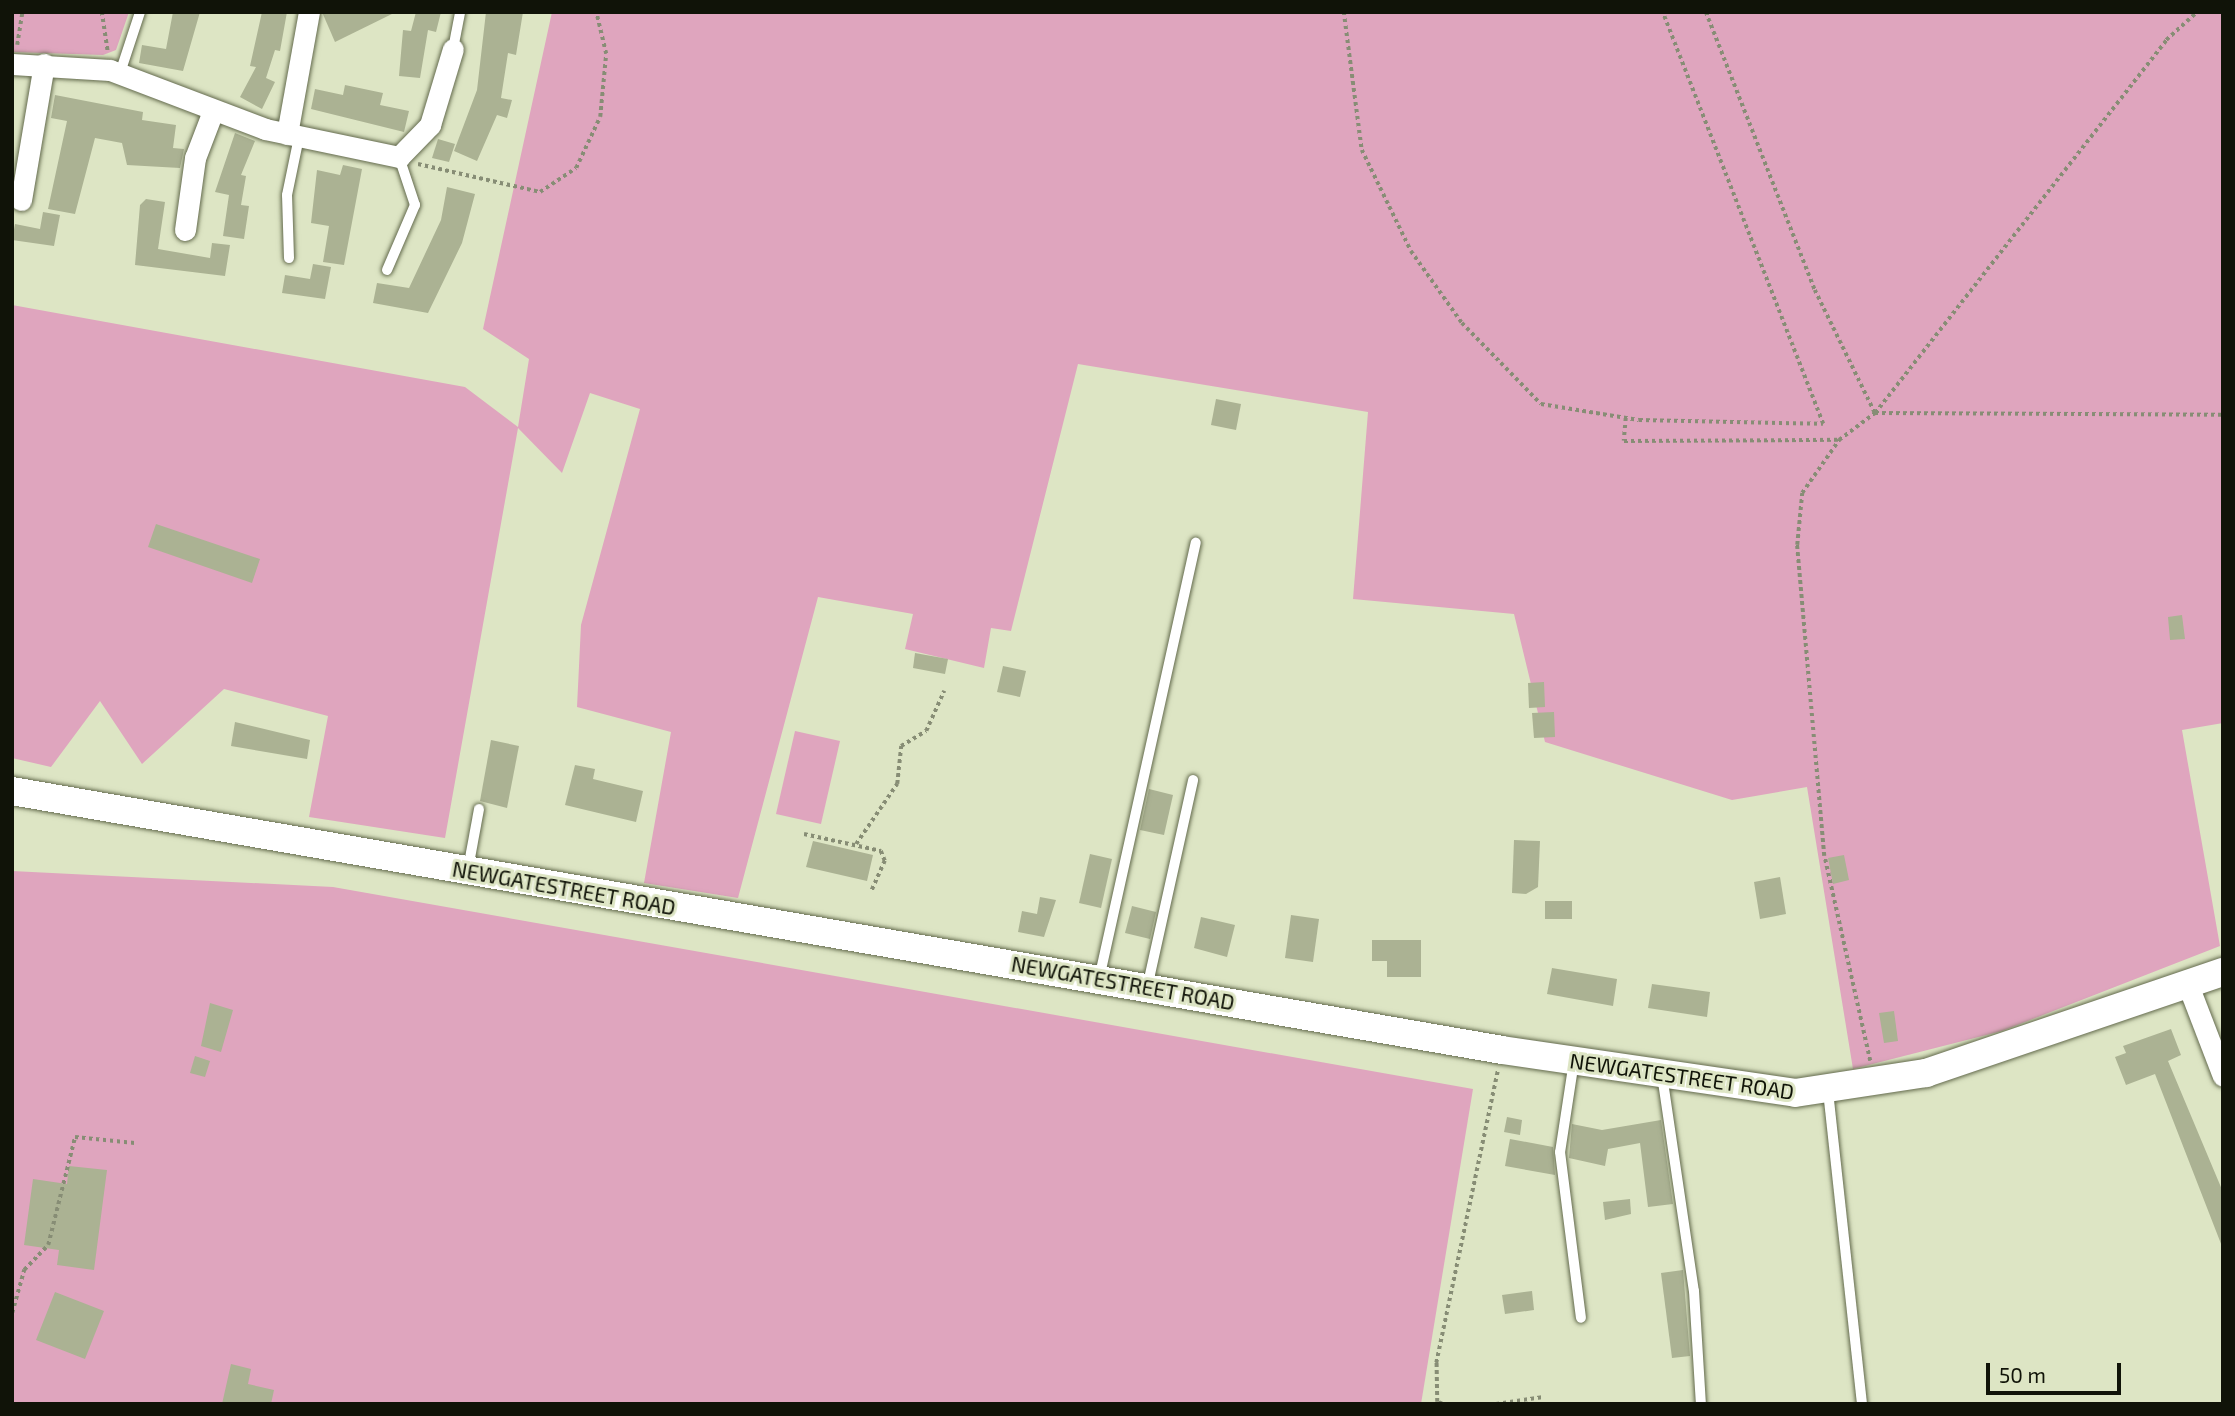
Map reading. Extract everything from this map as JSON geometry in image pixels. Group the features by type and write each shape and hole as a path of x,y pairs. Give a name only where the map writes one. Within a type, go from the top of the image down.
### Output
{"street":[{"path":"293,135 309,12"},
{"path":"15,64 44,64 115,72 213,111 293,135 399,157 430,125 453,49"},
{"path":"21,200 44,64"},
{"path":"185,230 195,159 213,111"},
{"name":"NEWGATESTREET ROAD","path":"12,791 1502,1050 1796,1093 1876,1086 2223,972"},
{"path":"2188,985 2223,1076"}],"lane":[{"path":"115,72 140,12"},
{"path":"453,49 460,12"},
{"path":"289,258 287,195 293,135"},
{"path":"387,271 415,205 399,157"},
{"path":"1099,978 1196,543"},
{"path":"1147,988 1193,780"},
{"path":"468,872 479,809"},
{"path":"1574,1061 1560,1152 1581,1318"},
{"path":"1662,1075 1694,1291 1701,1404"},
{"path":"1828,1091 1862,1404"}],"path":[{"path":"15,64 22,12"},
{"path":"102,12 115,72"},
{"path":"399,157 540,192 576,168 600,117 607,54 596,12"},
{"path":"1344,12 1363,150 1411,251 1462,323 1541,404 1626,418 1823,424 1662,12"},
{"path":"1706,12 1815,290 1875,413"},
{"path":"1876,1086 1824,856 1797,545 1802,493 1839,440 1875,413 2166,40 2197,12"},
{"path":"1875,413 2223,415"},
{"path":"1626,418 1624,441 1839,440"},
{"path":"856,844 897,784 901,746 926,731 944,691"},
{"path":"804,834 881,851 885,861 872,890"},
{"path":"1442,1404 1437,1402 1436,1363 1502,1050"},
{"path":"12,1313 24,1270 48,1245 75,1137 135,1143"},
{"path":"1496,1404 1543,1397"}],"shaded area":[{"path":"12,12 129,12 116,50 103,55 12,52"},
{"path":"552,12 2223,12 2223,723 2182,730 2220,946 2002,1031 1853,1069 1807,787 1732,800 1545,742 1514,614 1353,599 1368,412 1078,364 1011,631 991,628 984,668 905,649 913,614 818,597 738,898 644,883 671,732 577,707 581,625 640,409 590,393 562,473 518,428 445,838 309,817 328,716 224,689 142,764 100,701 51,767 12,758 12,305 465,387 518,427 529,359 483,329"},
{"path":"795,731 840,741 821,824 776,814"},
{"path":"12,871 333,887 1473,1089 1421,1404 12,1404"}],"building":[{"path":"173,12 200,12 183,71 139,63 142,45 166,49"},
{"path":"262,12 287,12 280,51 275,50 266,78 275,82 262,109 240,97 256,67 250,66"},
{"path":"322,12 396,12 335,42"},
{"path":"416,12 441,12 436,32 428,30 420,78 399,76 403,30 411,31"},
{"path":"486,12 523,12 516,55 508,53 501,98 512,100 507,118 497,115 477,161 454,151 477,90"},
{"path":"345,85 383,93 380,105 409,111 404,132 311,109 315,89 343,95"},
{"path":"55,95 143,112 142,120 176,125 173,148 184,149 180,168 127,165 122,143 95,138 75,214 48,209 67,121 51,118"},
{"path":"235,133 255,141 241,175 246,176 241,205 249,206 244,239 223,236 229,195 215,192"},
{"path":"438,139 455,144 449,162 432,158"},
{"path":"343,165 362,169 344,265 323,262 329,226 311,223 317,170 340,175"},
{"path":"447,187 475,194 462,243 428,313 373,303 377,283 409,288 441,220"},
{"path":"146,199 165,202 158,249 210,258 212,243 230,245 225,276 135,265 140,205"},
{"path":"43,212 60,215 54,246 12,240 15,224 40,229"},
{"path":"313,264 331,267 325,299 282,293 285,275 310,279"},
{"path":"1216,399 1241,404 1236,430 1211,425"},
{"path":"156,524 260,559 252,583 148,547"},
{"path":"2182,615 2185,639 2170,640 2168,617"},
{"path":"915,653 948,659 945,674 913,668"},
{"path":"1003,666 1026,671 1020,697 997,692"},
{"path":"1544,682 1545,707 1529,708 1528,683"},
{"path":"1554,712 1555,737 1534,738 1532,713"},
{"path":"235,722 310,740 307,759 231,746"},
{"path":"491,740 519,746 507,808 480,801"},
{"path":"575,765 595,769 593,779 643,791 636,822 565,805"},
{"path":"1149,789 1173,795 1164,835 1140,830"},
{"path":"1514,840 1540,841 1538,887 1526,894 1512,893"},
{"path":"813,841 873,855 867,881 806,867"},
{"path":"1090,854 1112,859 1101,908 1079,903"},
{"path":"1844,855 1849,880 1833,884 1828,858"},
{"path":"1780,877 1786,914 1760,919 1754,882"},
{"path":"1040,897 1056,900 1044,937 1018,932 1022,911 1037,914"},
{"path":"1545,901 1572,901 1572,919 1545,919"},
{"path":"1132,906 1156,912 1150,939 1125,933"},
{"path":"1291,915 1319,919 1313,962 1285,958"},
{"path":"1201,917 1235,925 1227,957 1194,948"},
{"path":"1372,940 1421,940 1421,977 1387,977 1387,961 1372,961"},
{"path":"1552,968 1617,979 1613,1006 1547,994"},
{"path":"1652,984 1710,992 1707,1017 1648,1008"},
{"path":"210,1003 233,1010 221,1052 201,1046"},
{"path":"1894,1011 1898,1041 1884,1043 1879,1013"},
{"path":"2171,1029 2181,1055 2168,1061 2223,1192 2223,1249 2155,1074 2126,1085 2115,1057 2126,1053 2123,1046"},
{"path":"195,1056 210,1061 205,1077 190,1073"},
{"path":"1507,1117 1522,1120 1520,1135 1504,1132"},
{"path":"1661,1120 1673,1204 1648,1207 1640,1143 1608,1149 1605,1166 1569,1158 1572,1124 1602,1130"},
{"path":"1510,1139 1553,1147 1555,1175 1505,1166"},
{"path":"69,1166 107,1170 94,1270 57,1265 59,1250 24,1245 33,1179 67,1184"},
{"path":"1630,1199 1631,1214 1605,1220 1603,1202"},
{"path":"1683,1270 1690,1356 1672,1358 1661,1273"},
{"path":"1532,1291 1534,1310 1505,1314 1502,1295"},
{"path":"55,1292 104,1311 85,1359 36,1340"},
{"path":"231,1364 251,1369 248,1384 274,1390 271,1404 222,1404"}]}
